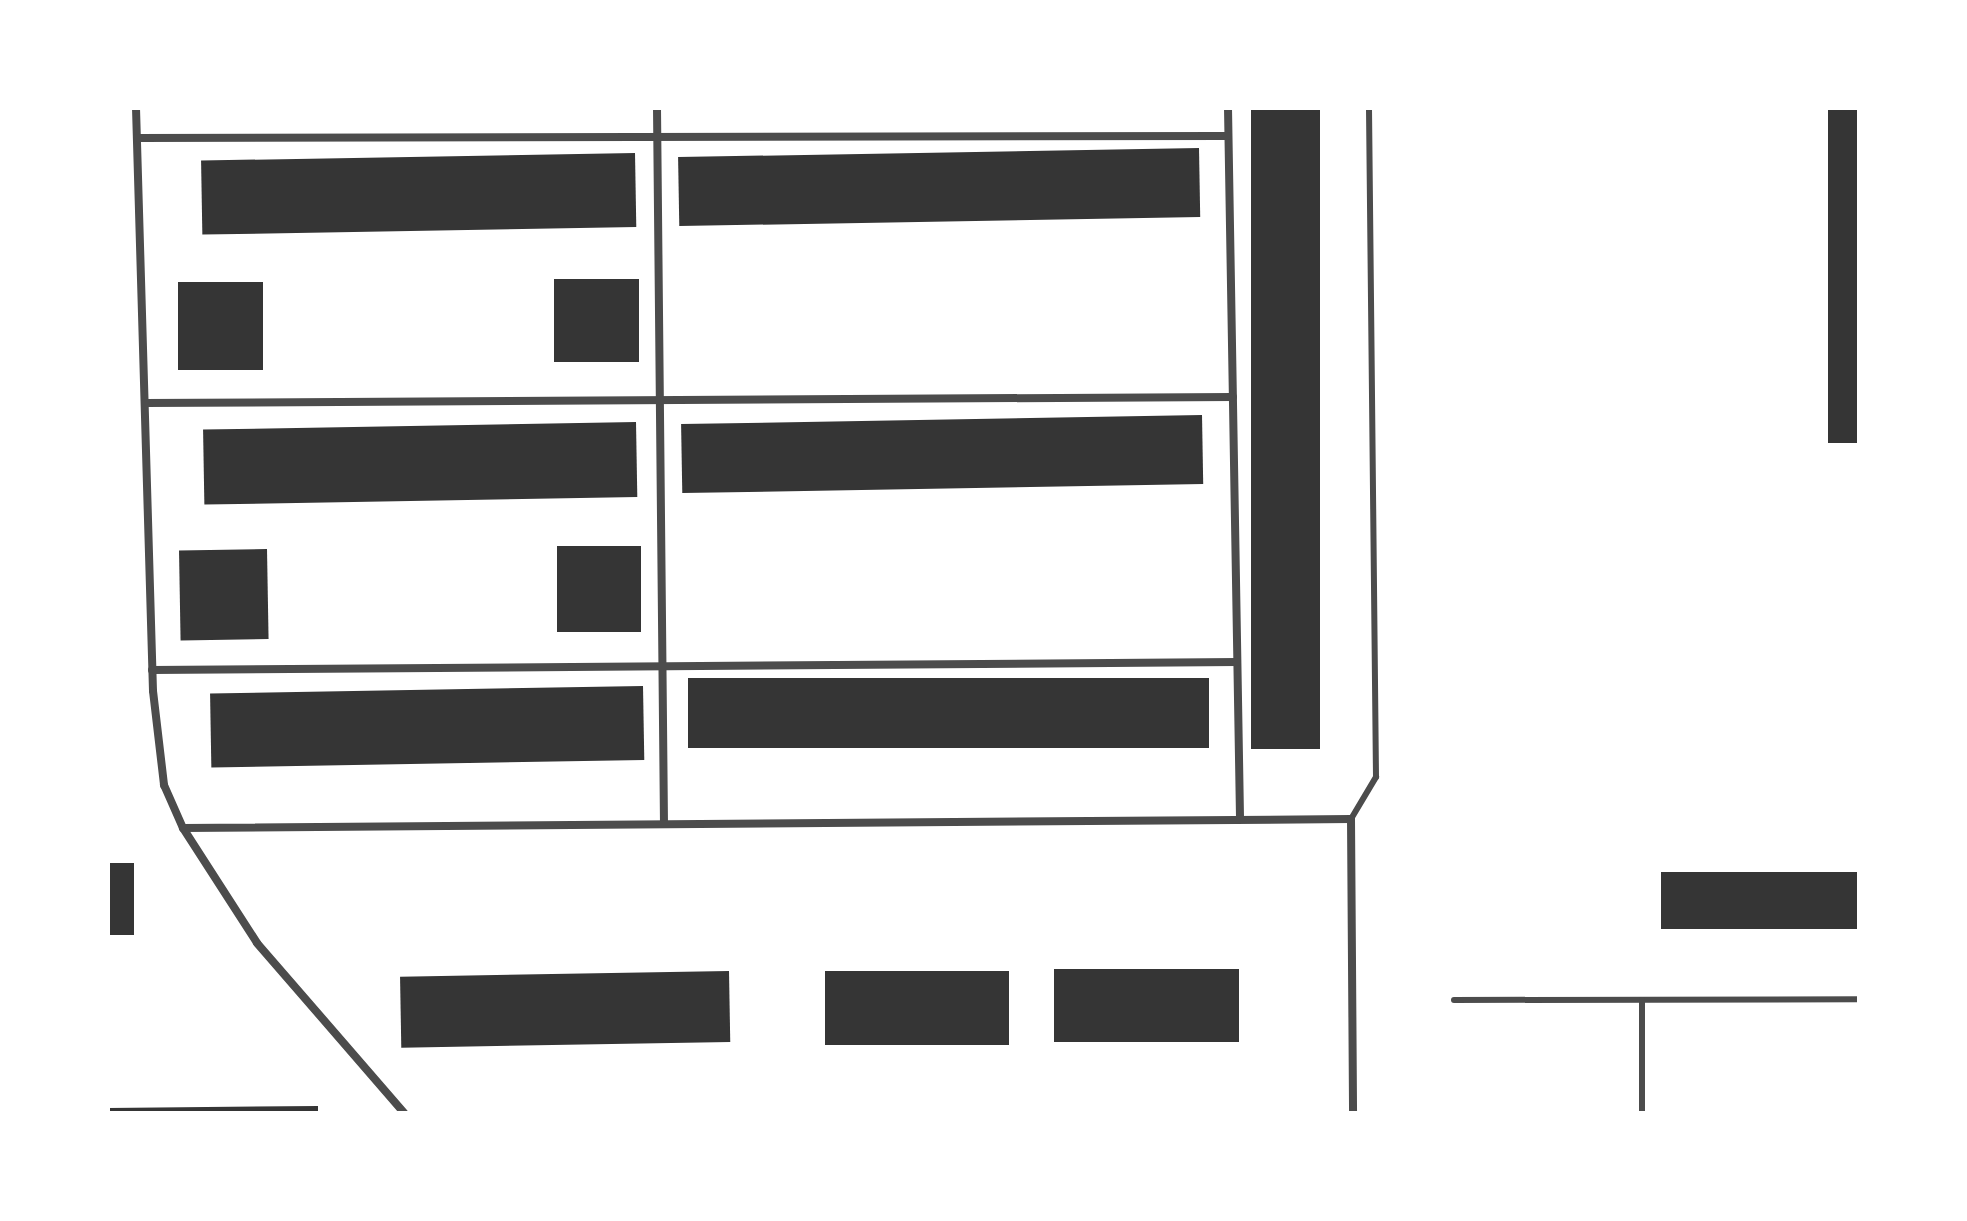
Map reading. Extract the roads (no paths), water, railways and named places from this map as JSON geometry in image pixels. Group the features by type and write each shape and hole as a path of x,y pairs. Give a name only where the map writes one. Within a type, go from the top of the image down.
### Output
{"street":[{"path":"136,108 152,670 164,785 183,828 257,943 404,1113"},
{"path":"657,108 664,824"},
{"path":"1228,108 1240,819"},
{"path":"137,138 1228,136"},
{"path":"145,403 1233,397"},
{"path":"152,670 1237,662"},
{"path":"183,828 1351,819 1353,1113"}],"lane":[{"path":"1351,819 1376,777 1369,108"},
{"path":"1454,1000 1859,999"},
{"path":"1642,1000 1642,1113"}]}
